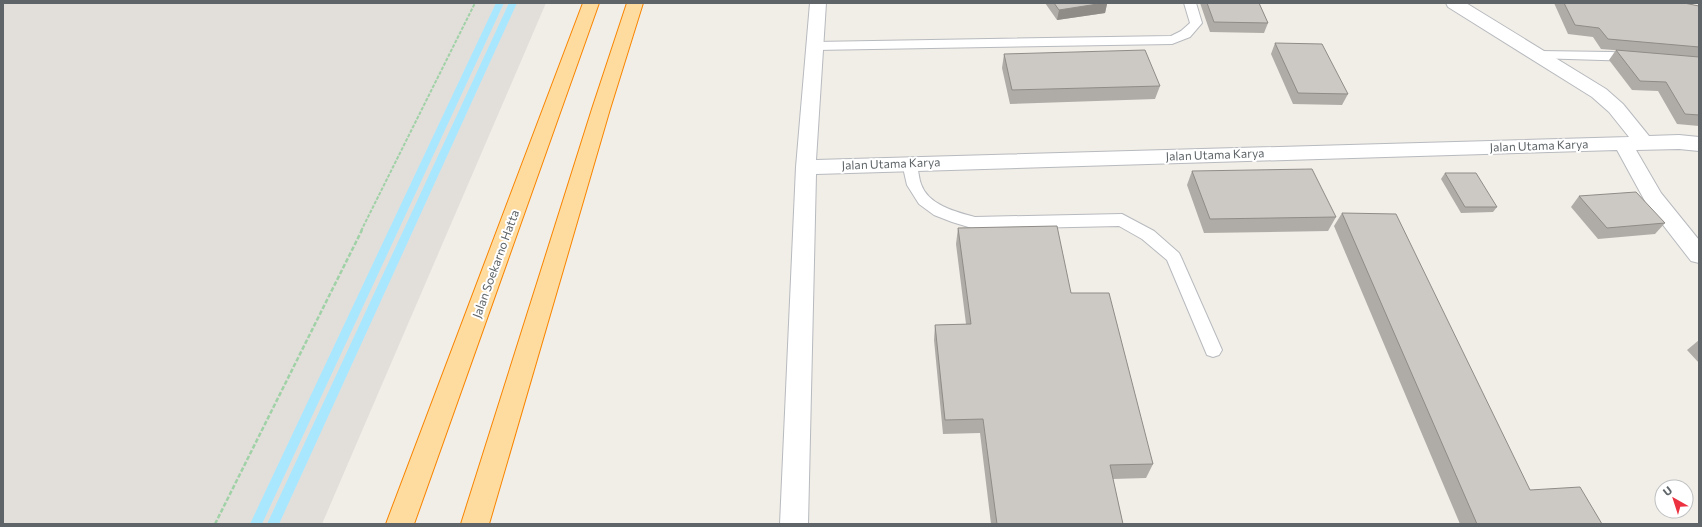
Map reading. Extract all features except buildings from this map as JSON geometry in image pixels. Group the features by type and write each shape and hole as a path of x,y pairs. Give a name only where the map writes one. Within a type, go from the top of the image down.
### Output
{"highway":[{"name":"Jalan Soekarno Hatta","path":"400,524 591,3"},
{"path":"476,524 601,109 635,3"}],"street":[{"path":"794,524 806,167 818,3"},
{"path":"1454,3 1599,93 1616,108 1644,143"},
{"name":"Jalan Utama Karya","path":"806,167 1679,142 1699,144"},
{"path":"1623,144 1653,198 1699,255"}],"lane":[{"path":"815,46 1172,40 1183,37 1196,23 1190,3"},
{"path":"1540,55 1577,56 1606,54 1645,57"},
{"path":"909,163 915,186 927,204 952,216 975,223 1122,220 1148,235 1174,257 1213,350"}],"path":[{"path":"215,524 475,3"}],"shaded area":[{"path":"3,3 546,3 322,524 3,524"}],"waterway":[{"path":"256,524 500,3"},
{"path":"273,524 513,3"}]}
